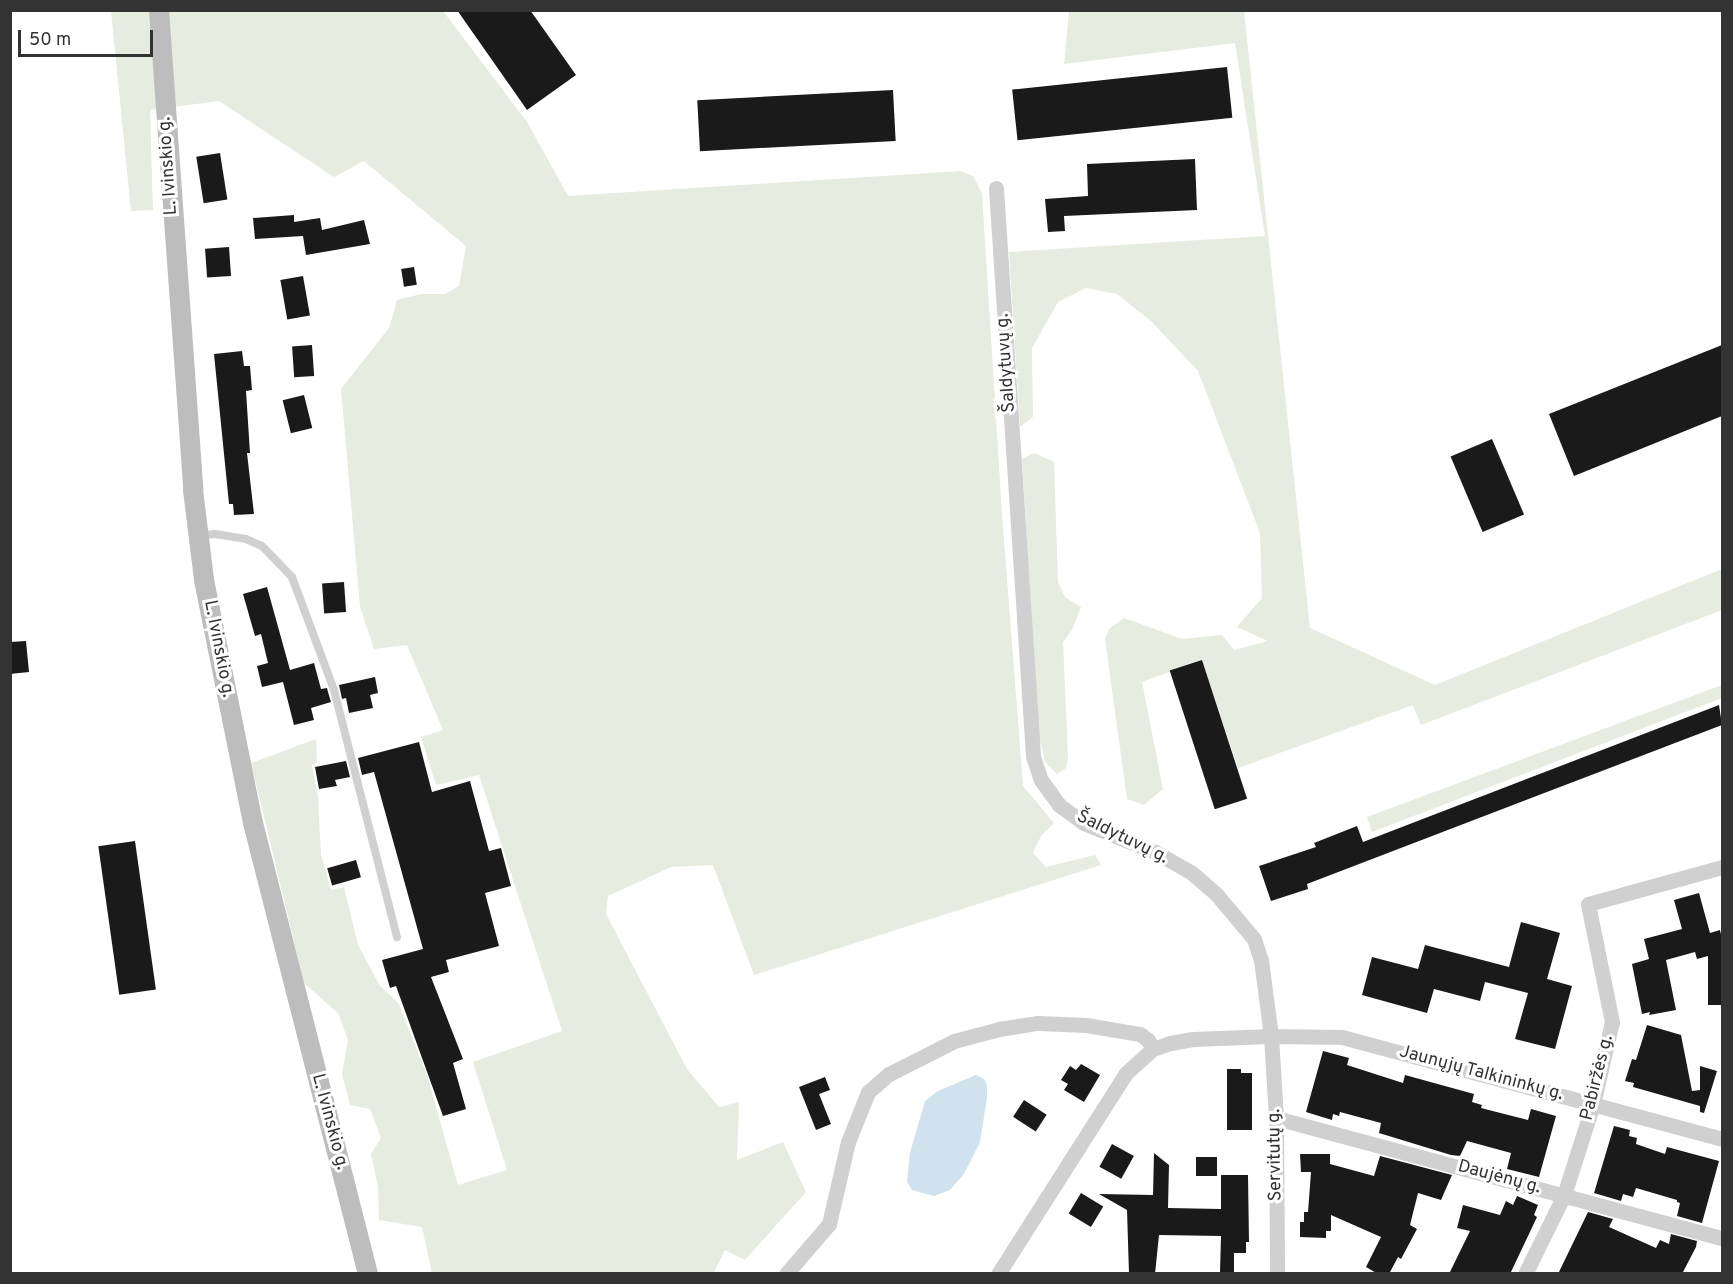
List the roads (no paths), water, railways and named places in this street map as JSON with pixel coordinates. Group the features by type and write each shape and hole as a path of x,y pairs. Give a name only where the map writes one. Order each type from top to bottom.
{"street":[{"name":"L. Ivinskio g.","path":"159,10 172,218 197,537 253,823 368,1274"},
{"name":"Šaldytuvų g.","path":"996,188 1033,756 1041,780 1059,805 1084,823 1157,853 1192,873 1217,895 1243,924 1254,939 1261,960 1271,1036"},
{"name":"Pabiržės g.","path":"1525,1274 1564,1195 1593,1104 1612,1022 1588,904 1722,867"},
{"path":"786,1274 828,1224 848,1142 868,1092 889,1074 954,1041 999,1029 1038,1023 1086,1025 1140,1034 1153,1049"},
{"path":"998,1274 1126,1073 1153,1049 1194,1039 1271,1036"},
{"name":"Jaunųjų Talkininkų g.","path":"1271,1036 1342,1037 1722,1139"},
{"name":"Servitutų g.","path":"1271,1036 1276,1118 1277,1274"},
{"name":"Daujėnų g.","path":"1276,1118 1722,1238"}],"lane":[{"path":"197,537 215,534 246,539 262,546 292,577 334,690 397,937"}],"water":[{"path":"976,1075 984,1079 987,1085 987,1098 980,1142 964,1174 950,1190 934,1196 912,1190 907,1182 910,1153 925,1101 938,1091"}]}
